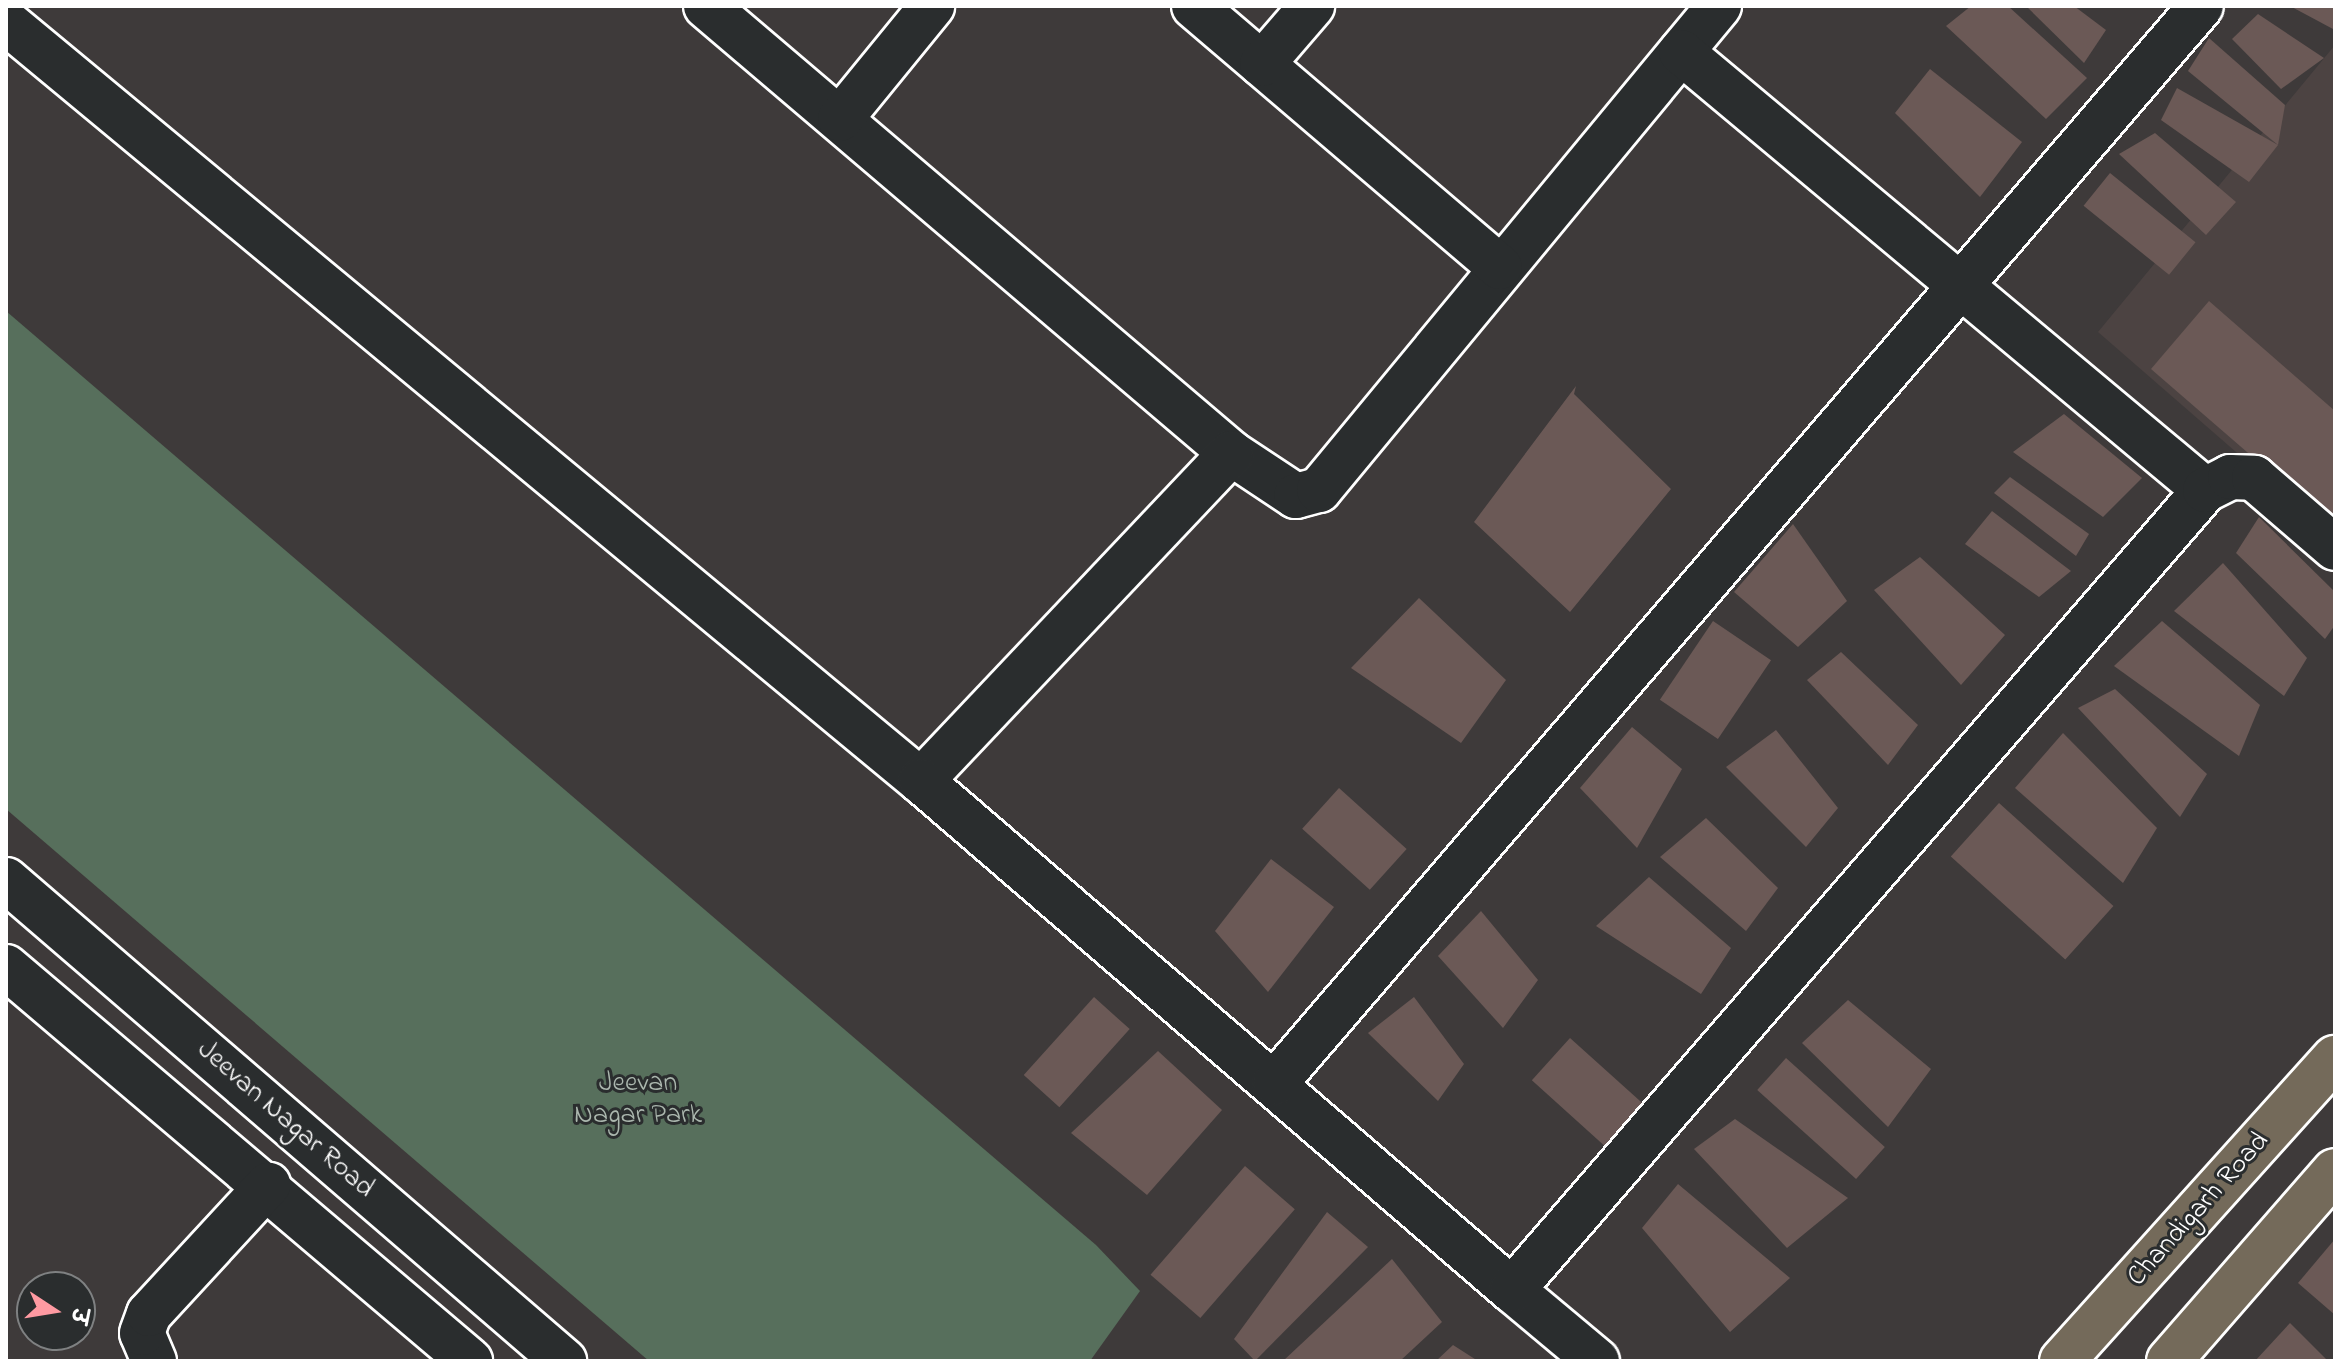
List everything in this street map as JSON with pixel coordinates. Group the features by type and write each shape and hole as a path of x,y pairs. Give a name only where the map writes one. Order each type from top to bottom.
{"main road":[{"name":"Chandigarh Road","path":"2062,1361 2335,1058"},
{"path":"2169,1361 2335,1171"}],"street":[{"path":"706,6 1231,453 1285,493 1319,490 1500,267 1719,6"},
{"path":"840,119 932,6"},
{"path":"1194,6 1500,267"},
{"path":"1262,64 1312,6"},
{"path":"1275,1083 1962,290 2201,6"},
{"path":"6,22 921,781 1597,1361"},
{"path":"1681,52 2205,490"},
{"path":"921,781 1231,453"},
{"path":"1512,1290 2205,490 2230,477 2254,478 2335,548"},
{"name":"Jeevan Nagar Road","path":"6,880 564,1361"},
{"path":"6,967 268,1185 470,1361"},
{"path":"154,1361 142,1333 149,1314 268,1185"}],"shaded area":[{"path":"2335,45 2335,538 2098,332"}],"green space":[{"name":"Jeevan Nagar Park","path":"6,311 1096,1245 1140,1291 1090,1361 649,1361 6,809"}],"building":[{"path":"1971,6 2008,6 2087,78 2046,119 1946,26"},
{"path":"2026,6 2074,6 2106,30 2084,63"},
{"path":"2290,6 2335,6 2335,28 2333,29"},
{"path":"2258,14 2324,58 2281,89 2232,39"},
{"path":"2209,38 2285,105 2278,145 2188,71"},
{"path":"1930,69 2022,142 1980,197 1895,113"},
{"path":"2177,88 2278,145 2249,182 2161,120"},
{"path":"2155,133 2236,202 2206,235 2119,154"},
{"path":"2110,173 2195,242 2169,275 2084,206"},
{"path":"2209,301 2335,411 2335,528 2151,369"},
{"path":"1576,386 1574,394 1671,489 1570,612 1474,522"},
{"path":"2064,414 2142,478 2103,517 2013,452"},
{"path":"2010,477 2089,534 2076,556 1994,493"},
{"path":"1992,511 2071,571 2039,597 1965,544"},
{"path":"2259,517 2335,592 2335,625 2325,639 2236,553"},
{"path":"1793,524 1847,601 1798,647 1734,592"},
{"path":"1920,557 2005,635 1961,685 1874,590"},
{"path":"2223,563 2307,658 2284,696 2174,611"},
{"path":"1419,598 1506,680 1461,743 1351,668"},
{"path":"1713,621 1771,660 1718,739 1660,700"},
{"path":"2162,621 2260,705 2239,756 2114,666"},
{"path":"1841,652 1918,725 1888,765 1807,680"},
{"path":"2115,689 2207,774 2180,817 2078,708"},
{"path":"1632,727 1682,769 1637,848 1580,788"},
{"path":"1776,730 1838,808 1806,847 1726,767"},
{"path":"2063,733 2157,828 2123,883 2015,788"},
{"path":"1339,788 1407,849 1370,890 1302,829"},
{"path":"1999,803 2113,906 2065,960 1951,857"},
{"path":"1706,818 1778,888 1746,931 1660,857"},
{"path":"1271,859 1334,907 1268,992 1215,931"},
{"path":"1649,877 1731,948 1701,994 1596,926"},
{"path":"1481,911 1538,980 1503,1028 1438,956"},
{"path":"1094,997 1130,1029 1059,1107 1024,1075"},
{"path":"1414,997 1464,1064 1438,1101 1368,1033"},
{"path":"1848,1000 1931,1069 1888,1127 1802,1043"},
{"path":"1570,1038 1645,1106 1607,1148 1532,1080"},
{"path":"1158,1051 1222,1110 1147,1195 1071,1133"},
{"path":"1786,1058 1885,1147 1856,1179 1757,1090"},
{"path":"1735,1119 1848,1198 1787,1248 1694,1149"},
{"path":"1245,1166 1295,1209 1200,1318 1151,1275"},
{"path":"1678,1184 1790,1278 1730,1332 1642,1228"},
{"path":"1327,1212 1368,1247 1255,1361 1234,1339"},
{"path":"2335,1239 2335,1315 2298,1283"},
{"path":"1392,1259 1442,1322 1400,1361 1283,1361"},
{"path":"2290,1323 2328,1361 2255,1361"},
{"path":"1453,1345 1478,1361 1436,1361"}]}
